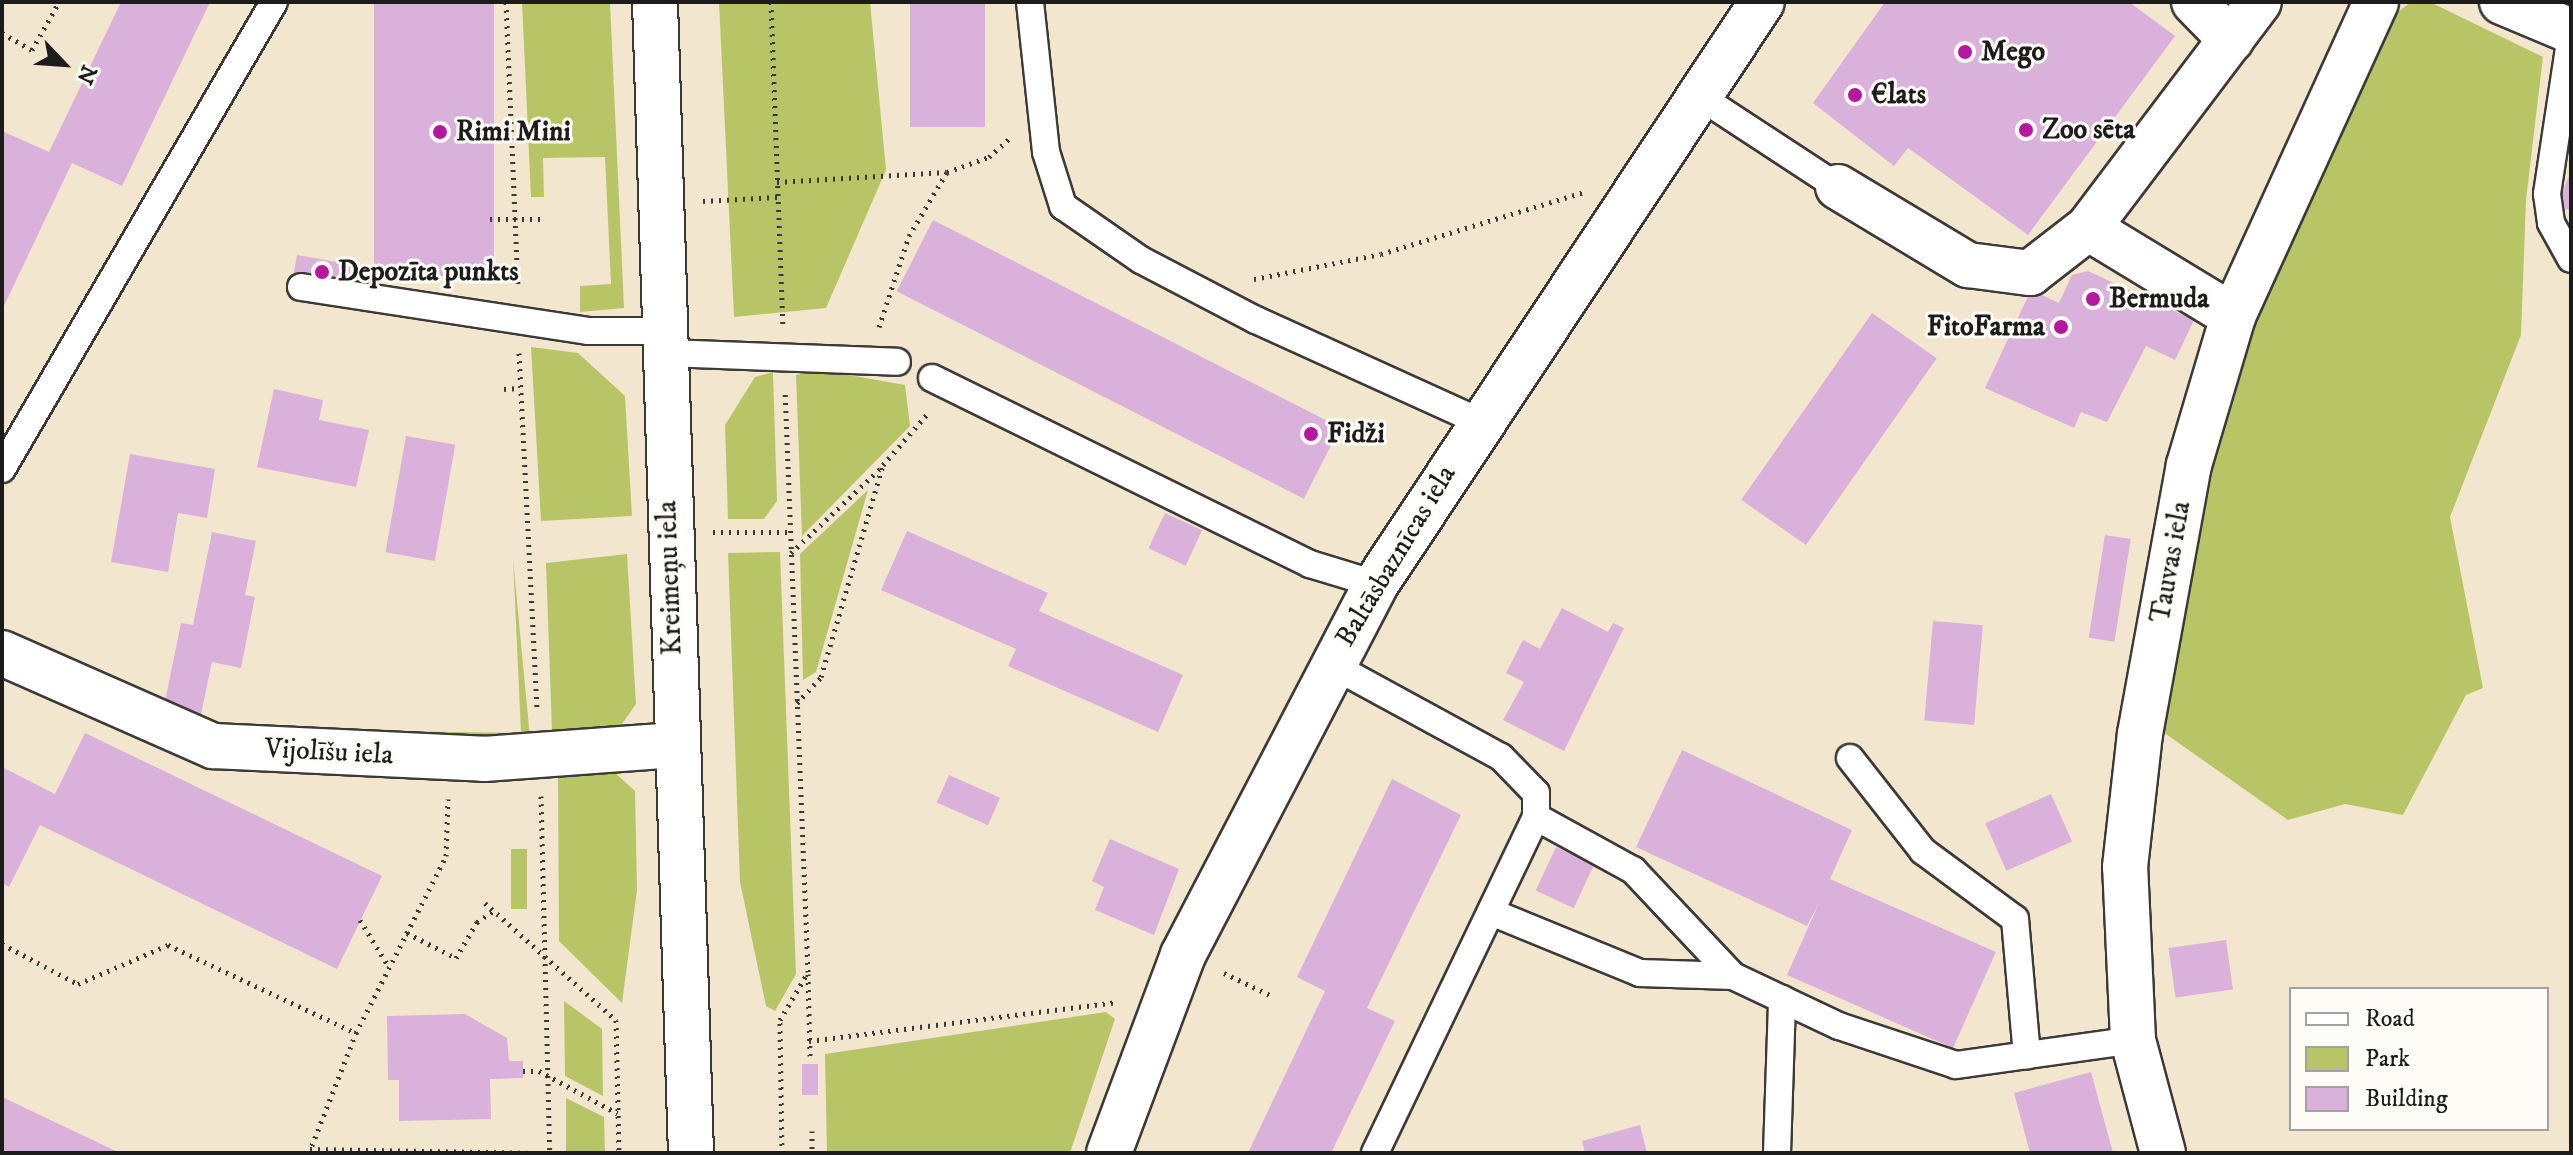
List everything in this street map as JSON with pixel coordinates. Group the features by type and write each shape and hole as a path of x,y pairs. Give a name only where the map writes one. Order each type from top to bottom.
{"street":[{"name":"Kreimeņu iela","path":"655,2 663,204 668,532 691,1153"},
{"name":"Baltāsbaznīcas iela","path":"1109,1153 1183,955 1376,584 1479,421 1762,2"},
{"path":"2194,2 2231,40"},
{"path":"1838,187 1968,265 2030,273 2088,228 2259,2"},
{"name":"Tauvas iela","path":"2163,1153 2133,1040 2125,867 2140,734 2189,465 2233,316 2376,2"},
{"path":"2502,2 2571,33"},
{"path":"2088,228 2233,316"},
{"name":"Vijolīšu iela","path":"2,653 213,746 473,763 675,745"}],"lane":[{"path":"2,469 274,2"},
{"path":"1030,2 1046,152 1063,206 1198,290 1479,421"},
{"path":"2571,33 2547,194 2551,223 2571,259"},
{"path":"1699,96 1838,187"},
{"path":"301,287 666,342 884,361"},
{"path":"937,381 1310,564 1376,584"},
{"path":"1332,665 1501,757 1536,793 1536,817 1375,1153"},
{"path":"1850,758 1923,851 2015,919 2027,1055"},
{"path":"1536,817 1633,870 1733,976 1782,999 1956,1065 2133,1040"},
{"path":"1491,912 1640,973 1733,976"},
{"path":"1777,1153 1782,999"}],"path":[{"path":"2,33 32,50 59,2"},
{"path":"506,2 518,300"},
{"path":"771,2 810,1056"},
{"path":"777,182 947,172 989,157 1043,107"},
{"path":"884,361 909,236 947,172"},
{"path":"1198,290 1381,254 1593,189"},
{"path":"663,204 778,197"},
{"path":"490,219 545,219"},
{"path":"519,345 537,716"},
{"path":"791,554 924,423 937,381"},
{"path":"504,389 519,388"},
{"path":"797,703 821,677 883,465"},
{"path":"668,532 790,532"},
{"path":"473,763 446,856 356,1033 310,1151 550,1153 540,788"},
{"path":"485,903 544,949 616,1020 619,1153"},
{"path":"407,933 456,958 477,922 495,910"},
{"path":"360,920 389,968"},
{"path":"2,944 78,984 168,945 356,1033"},
{"path":"782,1153 780,1020 808,972"},
{"path":"809,1041 1112,1002"},
{"path":"523,1071 550,1077 618,1114"},
{"path":"812,1131 812,1153"}],"green space":[{"path":"522,2 610,2 624,308 580,312 580,286 611,284 605,157 543,158 544,197 531,197"},
{"path":"719,2 870,2 886,170 826,308 734,317"},
{"path":"2411,2 2430,2 2543,57 2526,200 2521,335 2450,517 2483,688 2466,695 2403,815 2345,804 2288,820 2163,732 2231,374 2373,31"},
{"path":"531,347 578,353 625,396 632,516 541,521"},
{"path":"820,370 905,385 910,426 802,536 796,375"},
{"path":"773,372 777,501 764,519 728,519 725,425 755,377"},
{"path":"868,490 816,672 803,680 800,554"},
{"path":"780,552 796,974 775,1011 766,1006 740,882 728,553"},
{"path":"627,554 636,704 617,731 552,731 546,563"},
{"path":"513,559 530,738 310,730 521,733"},
{"path":"615,773 635,791 637,890 622,1003 559,941 558,777"},
{"path":"511,849 527,849 527,909 511,909"},
{"path":"564,1001 602,1029 603,1096 565,1076"},
{"path":"1106,1012 1115,1019 1070,1153 827,1153 825,1054"},
{"path":"566,1098 604,1117 605,1153 566,1153"}],"building":[{"path":"121,2 210,2 122,186 72,163 2,310 2,131 49,152"},
{"path":"374,2 494,2 494,276 374,276"},
{"path":"910,2 985,2 985,127 910,127"},
{"path":"1885,2 2129,2 2175,36 2028,235 1908,148 1894,166 1813,103"},
{"path":"2571,171 2571,211 2557,205"},
{"path":"933,220 1340,427 1304,499 897,291"},
{"name":"Depozīta punkts","path":"297,255 351,265 347,287 293,278"},
{"path":"2088,271 2194,320 2175,360 2146,346 2107,422 2081,412 2074,428 1985,388 2031,290 2059,303 2072,275"},
{"path":"1872,313 1937,358 1806,545 1741,500"},
{"path":"274,389 323,400 319,420 369,430 356,487 257,467"},
{"path":"406,436 455,445 435,561 386,552"},
{"path":"130,454 215,469 207,518 178,513 168,572 111,562"},
{"path":"1165,513 1202,530 1186,566 1149,548"},
{"path":"907,531 1048,593 1039,611 1183,675 1158,732 1008,666 1016,649 881,590"},
{"path":"212,532 256,541 245,595 255,597 241,668 212,662 201,714 164,706 181,623 193,625"},
{"path":"2105,535 2131,539 2114,642 2089,638"},
{"path":"1562,608 1608,632 1613,623 1624,628 1564,751 1503,720 1524,682 1506,673 1523,640 1540,649"},
{"path":"1933,621 1983,625 1974,725 1924,721"},
{"path":"85,733 382,876 337,969 40,825 9,887 2,883 2,767 55,794"},
{"path":"1682,750 1852,830 1830,879 1996,952 1953,1048 1787,975 1819,903 1807,926 1636,847"},
{"path":"949,775 1000,798 988,825 937,802"},
{"path":"1392,779 1461,815 1367,1008 1395,1021 1331,1153 1248,1153 1325,991 1297,977"},
{"path":"2051,794 2072,842 2006,871 1985,823"},
{"path":"1110,839 1179,869 1154,935 1095,910 1104,887 1092,881"},
{"path":"1556,847 1594,865 1574,908 1536,891"},
{"path":"2226,940 2233,990 2176,998 2169,948"},
{"path":"465,1014 507,1038 509,1061 523,1061 523,1078 490,1079 491,1119 399,1121 399,1080 388,1080 387,1016"},
{"path":"802,1064 818,1064 818,1095 802,1095"},
{"path":"2091,1072 2113,1153 2030,1153 2014,1093"},
{"path":"2,1097 120,1153 2,1153"},
{"path":"1640,1125 1647,1153 1585,1153 1582,1141"}],"place":[{"name":"Mego","path":"1965,52"},
{"name":"€lats","path":"1855,95"},
{"name":"Zoo sēta","path":"2026,130"},
{"name":"Rimi Mini","path":"440,132"},
{"name":"Depozīta punkts","path":"322,272"},
{"name":"Bermuda","path":"2093,299"},
{"name":"FitoFarma","path":"2061,327"},
{"name":"Fidži","path":"1311,434"}]}
